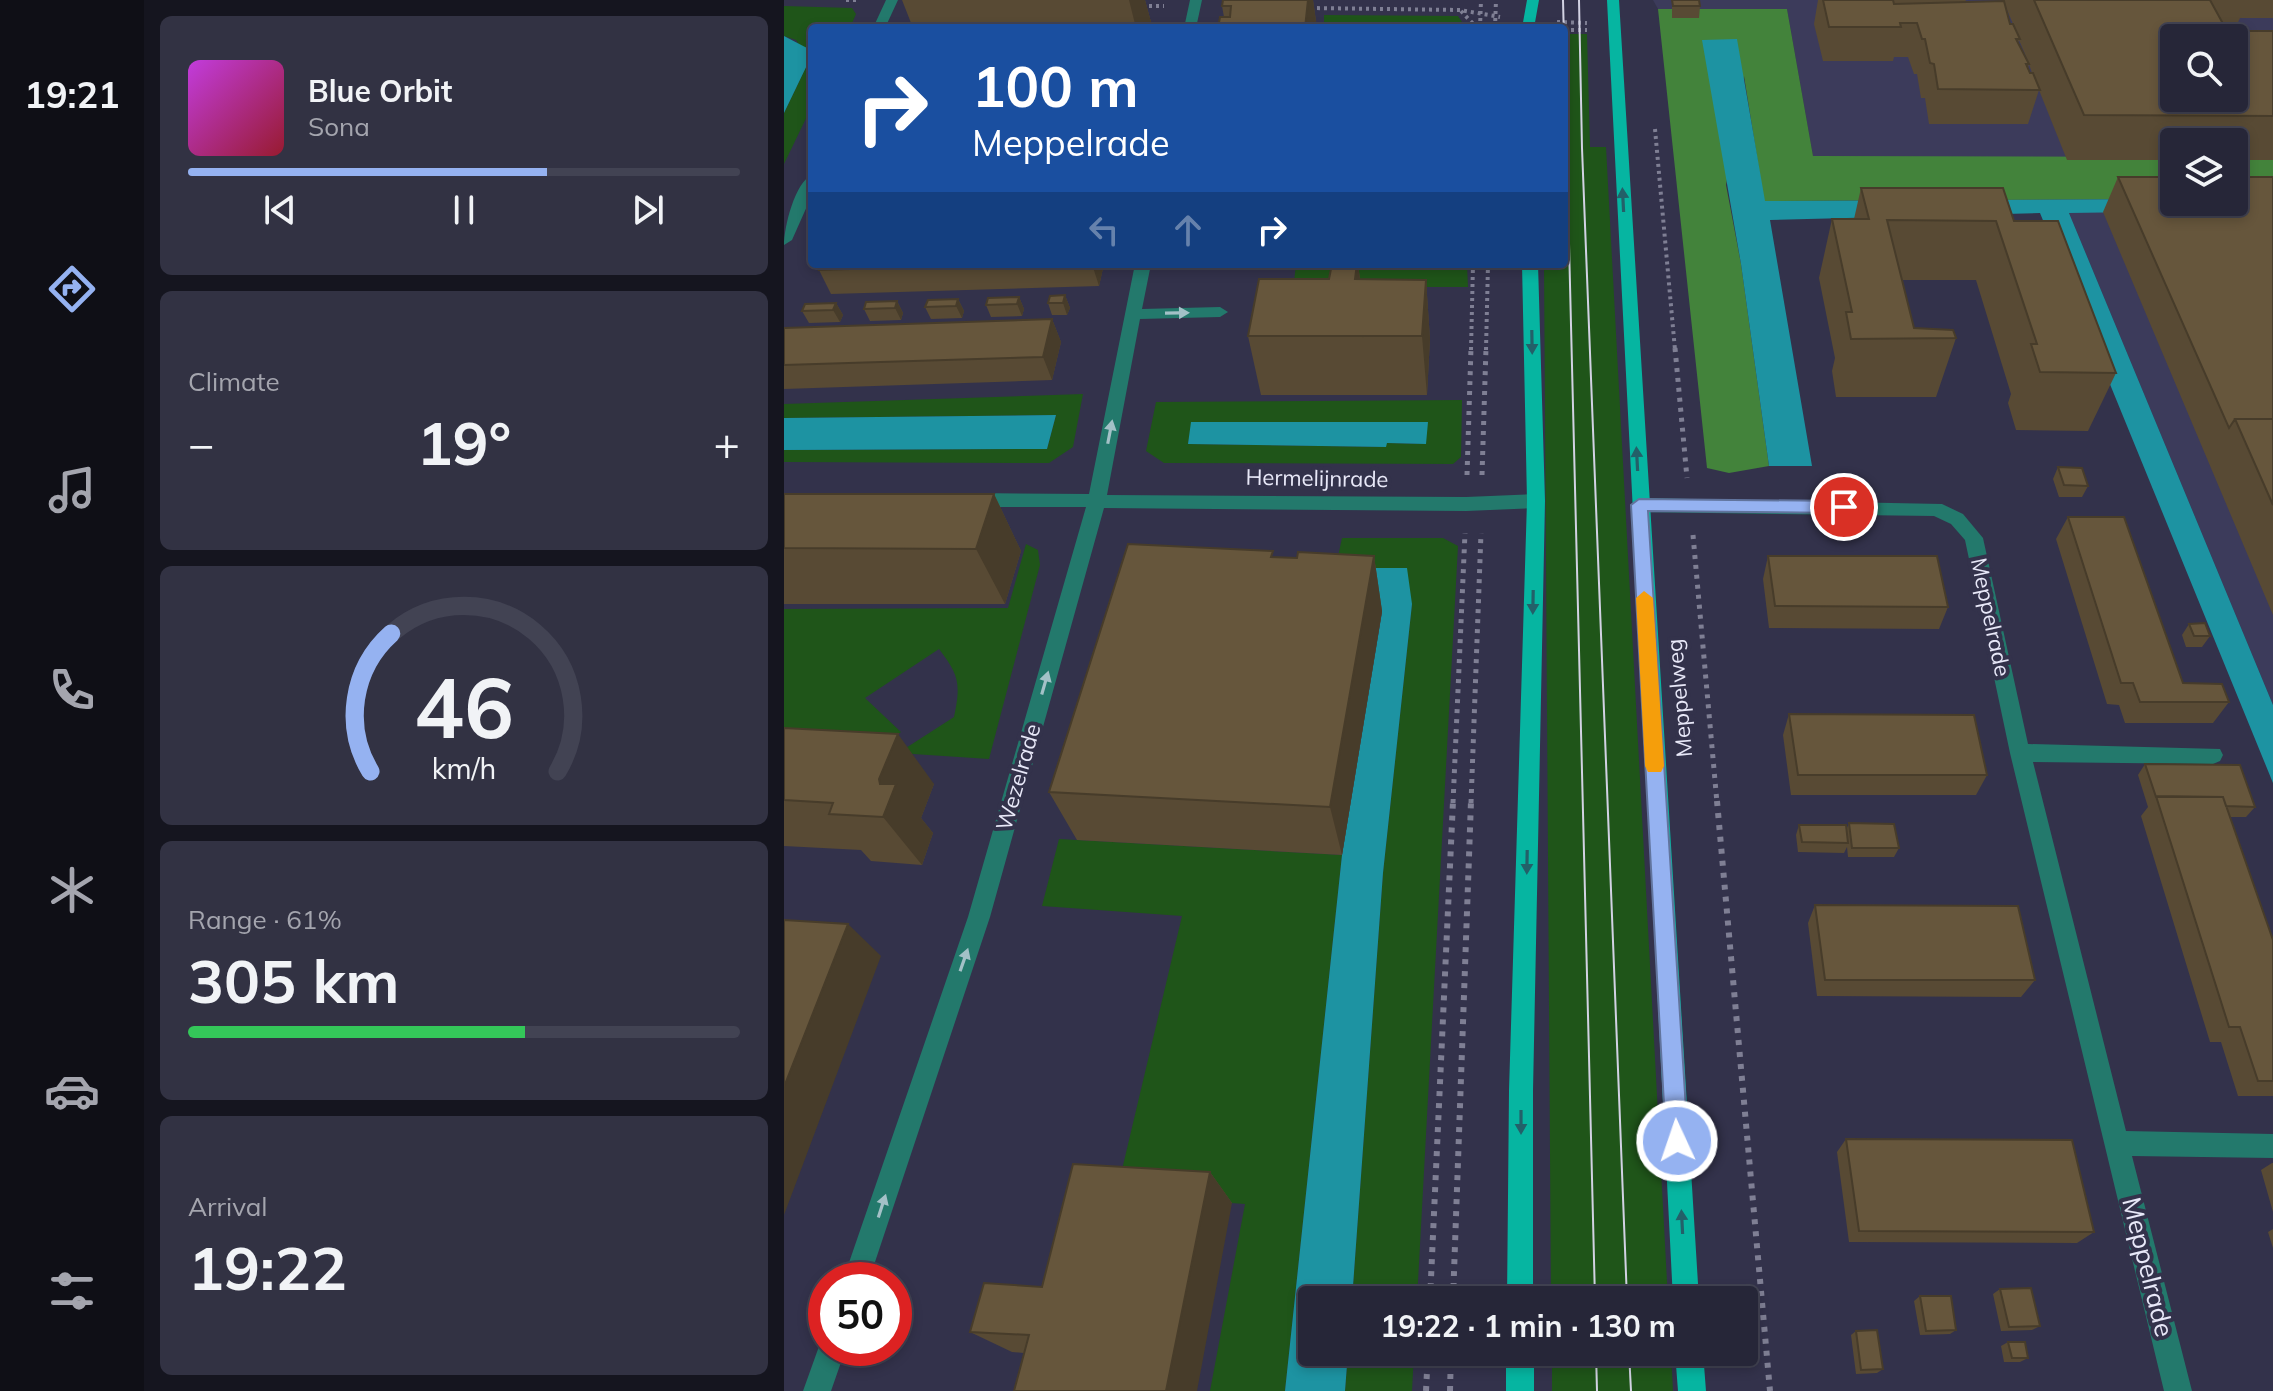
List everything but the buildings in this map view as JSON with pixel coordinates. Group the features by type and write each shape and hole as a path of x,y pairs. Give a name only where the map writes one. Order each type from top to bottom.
{"main road":[{"path":"1529,24 1533,0"},
{"name":"Meppelweg","path":"1613,0 1685,1286"},
{"path":"1520,1286 1521,1091 1536,501 1530,268"},
{"path":"1520,1366 1520,1391"},
{"path":"1690,1366 1692,1391"}],"street":[{"path":"881,24 892,0"},
{"path":"1191,24 1196,3"},
{"path":"784,240 808,188"},
{"name":"Wezelrade","path":"862,1262 979,917 1097,499 1142,268"},
{"path":"1133,314 1220,312"},
{"name":"Hermelijnrade","path":"956,500 1474,504 1536,501"},
{"name":"Meppelrade","path":"1639,505 1936,509 1957,519 1974,538 2020,753 2178,1391"},
{"path":"2020,753 2213,755"},
{"path":"2117,1143 2273,1146"},
{"path":"817,1391 826,1366"}],"path":[{"path":"846,0 892,0"},
{"path":"1478,24 1481,0"},
{"path":"1495,24 1496,0"},
{"path":"1131,5 1196,3"},
{"path":"1304,8 1460,10 1474,24"},
{"name":"Meppelweg","path":"1654,126 1770,1391"},
{"path":"1453,1286 1474,504 1473,268"},
{"path":"1431,1286 1488,268"},
{"path":"1426,1391 1427,1366"},
{"path":"1450,1391 1451,1366"}],"shaded area":[{"path":"1653,0 2273,0 2273,705 2069,213 1813,156 1787,9 1658,9"},
{"path":"784,6 852,8 856,14 852,24 808,24 808,59 796,40 784,36"},
{"path":"1658,9 1787,9 1813,156 2160,157 2160,199 1764,201 1744,76 1726,185 1741,264 1769,466 1729,473 1707,468"},
{"path":"1324,15 1458,16 1463,24 1324,24"},
{"path":"1568,34 1587,34 1590,147 1606,147 1667,1286 1551,1286 1544,268 1568,268"},
{"path":"784,36 807,48 808,63 784,113"},
{"path":"1737,39 1765,201 2160,199 2160,212 2069,213 2273,705 2273,783 2040,213 1770,220 1812,466 1769,466 1741,264 1702,40"},
{"path":"808,63 808,114 784,164 784,113"},
{"path":"2248,157 2273,158 2273,198 2248,199"},
{"path":"2248,205 2273,210 2248,210"},
{"path":"1296,268 1467,268 1468,287 1303,287 1294,282"},
{"path":"1083,394 1073,447 1049,463 784,462 784,450 1047,449 1056,415 784,418 784,404"},
{"path":"1462,400 1461,457 1453,464 1164,463 1146,451 1156,402","holes":["1192,422 1426,444 1386,443 1385,447 1188,444"]},
{"path":"1056,415 1047,449 784,450 784,418"},
{"path":"1191,422 1428,422 1426,444 1387,443 1386,447 1188,444"},
{"path":"1342,538 1443,538 1458,546 1418,1286 1353,1286 1383,873 1412,604 1334,575"},
{"path":"1026,544 1038,550 1040,565 989,759 898,753 954,717 957,680 939,649 865,698 901,732 874,753 784,748 784,609 1008,608"},
{"path":"1364,568 1407,568 1412,604 1383,873 1353,1286 1298,1286 1298,1366 1347,1366 1345,1391 1285,1391 1342,855 1382,612"},
{"path":"1059,839 1342,855 1285,1391 1210,1391 1245,1204 1116,1195 1182,916 1042,906"},
{"path":"1347,1366 1413,1366 1412,1391 1345,1391"},
{"path":"1552,1366 1672,1366 1673,1391 1552,1391"}],"tram line":[{"path":"1563,0 1564,24"},
{"path":"1579,0 1582,148 1626,1286"},
{"path":"1568,203 1595,1286"},
{"path":"1596,1366 1597,1391"},
{"path":"1630,1366 1631,1391"}],"slow traffic":[{"path":"1644,598 1655,766"}],"route":[{"path":"1677,1141 1639,505 1844,507"}]}
